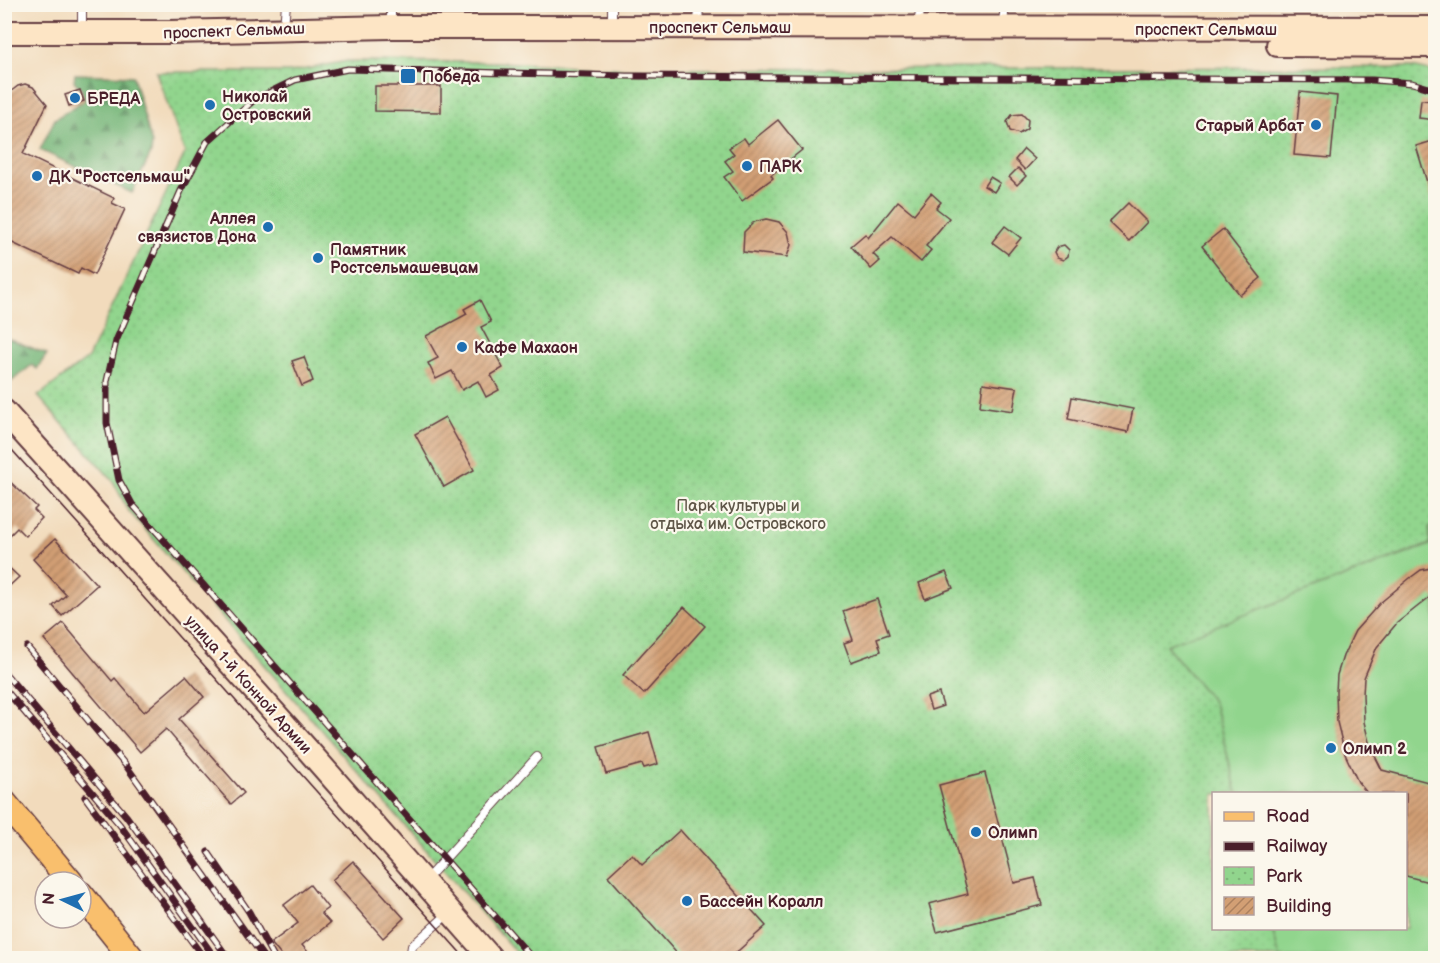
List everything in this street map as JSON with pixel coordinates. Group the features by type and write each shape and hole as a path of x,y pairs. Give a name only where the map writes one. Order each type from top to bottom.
{"main road":[{"name":"проспект Сельмаш","path":"4,32 391,27 612,16 698,27 1436,28"},
{"name":"проспект Сельмаш","path":"4,45 169,45 389,39 1436,46"},
{"name":"улица 1-й Конной Армии","path":"4,411 490,958"},
{"path":"4,802 61,870"},
{"path":"4,826 41,870"},
{"path":"93,909 132,958"},
{"path":"91,930 113,958"}],"lane":[{"path":"82,4 82,32"},
{"path":"284,28 286,4"},
{"path":"391,4 391,27"},
{"path":"698,27 699,4"},
{"path":"919,29 920,4"},
{"path":"1003,28 1005,4"},
{"path":"424,882 537,757"},
{"path":"410,958 412,946 450,912"}],"green space":[{"name":"Парк культуры и отдыха им. Островского","path":"347,61 498,62 633,69 1412,67 1435,72 1436,524 1429,527 1430,544 1166,645 1214,703 1237,792 1212,792 1212,930 1272,930 1280,958 521,958 128,510 113,481 38,396 88,358 185,153 156,72 291,72"},
{"path":"75,74 133,76 152,144 151,153 132,193 40,150 55,119 85,100 81,88 74,81"},
{"path":"5,337 47,354 37,369 32,365 7,385 5,382"},
{"name":"Олимп 2","path":"1435,524 1435,958 1280,958 1272,930 1407,930 1407,792 1237,792 1214,703 1165,644 1430,545 1429,527"}],"building":[{"name":"ДК \"Ростсельмаш\"","path":"25,84 33,87 47,104 23,154 114,198 112,203 125,209 94,275 81,268 78,274 4,239 4,90 10,92"},
{"path":"375,86 441,86 441,112 375,111"},
{"name":"БРЕДА","path":"80,90 84,101 69,106 65,95"},
{"name":"Старый Арбат","path":"1300,92 1337,96 1331,158 1294,155"},
{"path":"1421,100 1436,101 1436,120 1419,118"},
{"path":"1022,114 1028,120 1027,129 1019,134 1010,131 1007,122 1012,115"},
{"path":"778,120 802,150 771,175 773,178 742,201 724,177 733,171 725,161 734,154 729,148 744,138 748,144"},
{"path":"1436,140 1436,202 1433,202 1416,146"},
{"path":"1024,149 1035,159 1025,170 1015,160"},
{"path":"1018,168 1026,176 1017,185 1009,177"},
{"path":"990,177 1000,183 994,192 984,186"},
{"path":"931,193 941,202 936,208 949,218 926,246 931,250 921,262 892,237 873,254 880,261 871,269 851,246 865,234 868,238 898,201 914,214"},
{"path":"1128,203 1147,222 1129,241 1109,222"},
{"path":"766,219 779,222 788,232 791,245 787,257 743,252 744,232 754,222"},
{"path":"1005,226 1021,238 1008,254 992,242"},
{"path":"1223,229 1261,278 1240,295 1202,246"},
{"path":"1064,245 1069,250 1068,256 1063,260 1057,258 1054,252 1057,247"},
{"name":"Кафе Махаон","path":"480,300 491,322 481,327 503,368 491,375 499,390 486,397 478,381 462,390 452,371 436,379 428,363 438,358 426,336 467,314 464,309"},
{"path":"304,357 313,381 302,386 292,361"},
{"path":"983,383 1017,388 1013,411 980,406"},
{"path":"1072,397 1133,409 1128,432 1068,419"},
{"path":"445,417 474,470 444,487 415,434"},
{"path":"4,476 37,507 34,510 42,518 25,536 17,528 4,541"},
{"path":"55,539 97,585 62,616 53,606 66,595 33,559"},
{"path":"4,563 19,577 4,591"},
{"path":"1436,567 1436,598 1431,596 1397,623 1377,647 1364,678 1364,722 1370,746 1382,770 1436,784 1436,884 1407,876 1407,792 1366,792 1358,782 1345,754 1337,722 1337,675 1355,631 1380,603 1421,570"},
{"path":"946,572 953,588 925,599 919,583"},
{"path":"877,599 889,634 877,638 881,651 851,662 844,643 853,640 843,611"},
{"path":"684,607 705,626 644,694 623,675"},
{"path":"63,623 112,681 115,678 144,712 186,676 204,697 179,719 244,793 231,804 166,729 140,752 44,639"},
{"path":"939,693 943,706 931,710 927,697"},
{"path":"649,732 658,764 644,768 642,764 606,774 598,747"},
{"name":"Олимп","path":"985,773 1014,883 1035,878 1042,905 937,932 929,904 968,894 939,785"},
{"name":"Бассейн Коралл","path":"680,830 766,926 730,958 681,958 608,876 632,854 642,865"},
{"path":"353,861 404,918 383,938 332,880"},
{"path":"310,885 328,908 321,913 330,923 302,945 313,958 283,958 271,943 298,923 284,905"}],"tram line":[{"path":"4,441 465,958"}],"railway":[{"path":"532,958 132,504 119,480 107,423 107,381 116,341 181,191 207,142 254,100 295,80 348,69 626,76 1372,80 1412,83 1436,90"},
{"path":"27,647 127,767 264,958"},
{"path":"4,672 127,817 228,958"},
{"path":"4,688 120,825 215,958"},
{"path":"85,797 204,958"},
{"path":"208,852 249,912 274,958"}],"place":[{"name":"Победа","path":"408,76"},
{"name":"БРЕДА","path":"75,98"},
{"name":"Николай Островский","path":"210,105"},
{"name":"Старый Арбат","path":"1316,125"},
{"name":"ПАРК","path":"747,166"},
{"name":"ДК \"Ростсельмаш\"","path":"37,176"},
{"name":"Аллея связистов Дона","path":"268,227"},
{"name":"Памятник Ростсельмашевцам","path":"318,258"},
{"name":"Кафе Махаон","path":"462,347"},
{"name":"Олимп 2","path":"1331,748"},
{"name":"Олимп","path":"976,832"},
{"name":"Бассейн Коралл","path":"687,901"}]}
